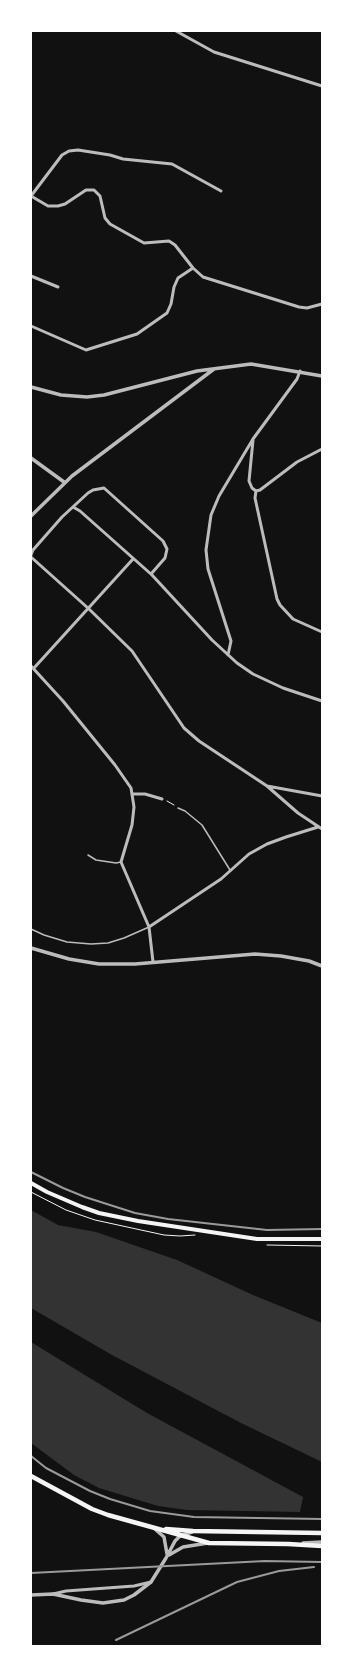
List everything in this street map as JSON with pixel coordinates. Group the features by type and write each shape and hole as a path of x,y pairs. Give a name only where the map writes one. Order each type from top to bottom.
{"main road":[{"path":"31,1183 47,1192 82,1207 138,1220 257,1239 322,1239"},
{"path":"31,1476 92,1509 129,1522 209,1543 322,1546"},
{"path":"154,1528 193,1531 322,1534"}],"street":[{"path":"176,31 214,52 322,86"},
{"path":"221,191 172,164 123,159 110,155 78,150 69,151 62,155 31,196 48,206 58,206 65,204 86,190 94,190 100,196 105,218 110,224 144,243 151,244 161,241 169,241 175,245 193,268 203,277 299,307 307,308 322,304"},
{"path":"31,326 86,350 123,338 142,330 167,313 178,278 193,268"},
{"path":"31,276 58,287"},
{"path":"31,387 61,395 87,397 104,396 197,371 251,364 300,371 322,376"},
{"path":"31,516 64,482 215,369"},
{"path":"228,654 231,641 208,569 206,550 208,527 219,496 253,439 297,379 300,371"},
{"path":"253,439 249,481 252,488 256,491"},
{"path":"256,491 260,490 297,462 322,449"},
{"path":"31,458 64,482"},
{"path":"151,574 165,558 167,549 163,541 104,488 93,490 73,507 32,550 31,556 132,651 184,728 199,740 267,786 298,813 322,829"},
{"path":"256,491 255,498 277,598 280,605 293,619 322,632"},
{"path":"73,507 80,511 151,574 212,640 253,674 283,688 322,701"},
{"path":"133,559 89,609 33,667 115,765 131,788 134,807 132,825 121,862 149,927 153,962"},
{"path":"267,786 322,796"},
{"path":"133,794 145,794 162,799"},
{"path":"149,927 221,879 249,854 267,844 318,827"},
{"path":"31,948 82,962 119,964 255,954 288,957 309,961 322,966"},
{"path":"154,1528 164,1537 168,1556"},
{"path":"53,1594 94,1603 112,1602 134,1595 151,1582 168,1556 175,1541 180,1536 193,1531"},
{"path":"288,1544 322,1542"},
{"path":"168,1556 183,1546 209,1543"},
{"path":"31,1595 134,1586 151,1582"}],"lane":[{"path":"31,671 33,667"},
{"path":"178,808 185,811 202,825 231,871"},
{"path":"88,855 96,860 116,863 121,862"},
{"path":"31,929 44,935 67,942 91,944 108,943 149,927"}],"path":[{"path":"162,799 178,808"},
{"path":"266,1245 322,1246"}],"shaded area":[{"path":"31,1210 58,1225 96,1232 177,1260 253,1295 322,1323 322,1462 241,1423 112,1355 31,1308"},
{"path":"31,1342 147,1413 303,1497 300,1512 187,1510 158,1506 99,1488 74,1475 31,1443"}],"railway":[{"path":"31,1172 85,1197 135,1213 168,1219 267,1230 322,1229"},
{"path":"31,1456 46,1468 90,1491 110,1499 150,1511 194,1517 322,1519"},
{"path":"31,1573 265,1561 322,1562"},
{"path":"116,1640 237,1582 279,1571 314,1567"}]}
